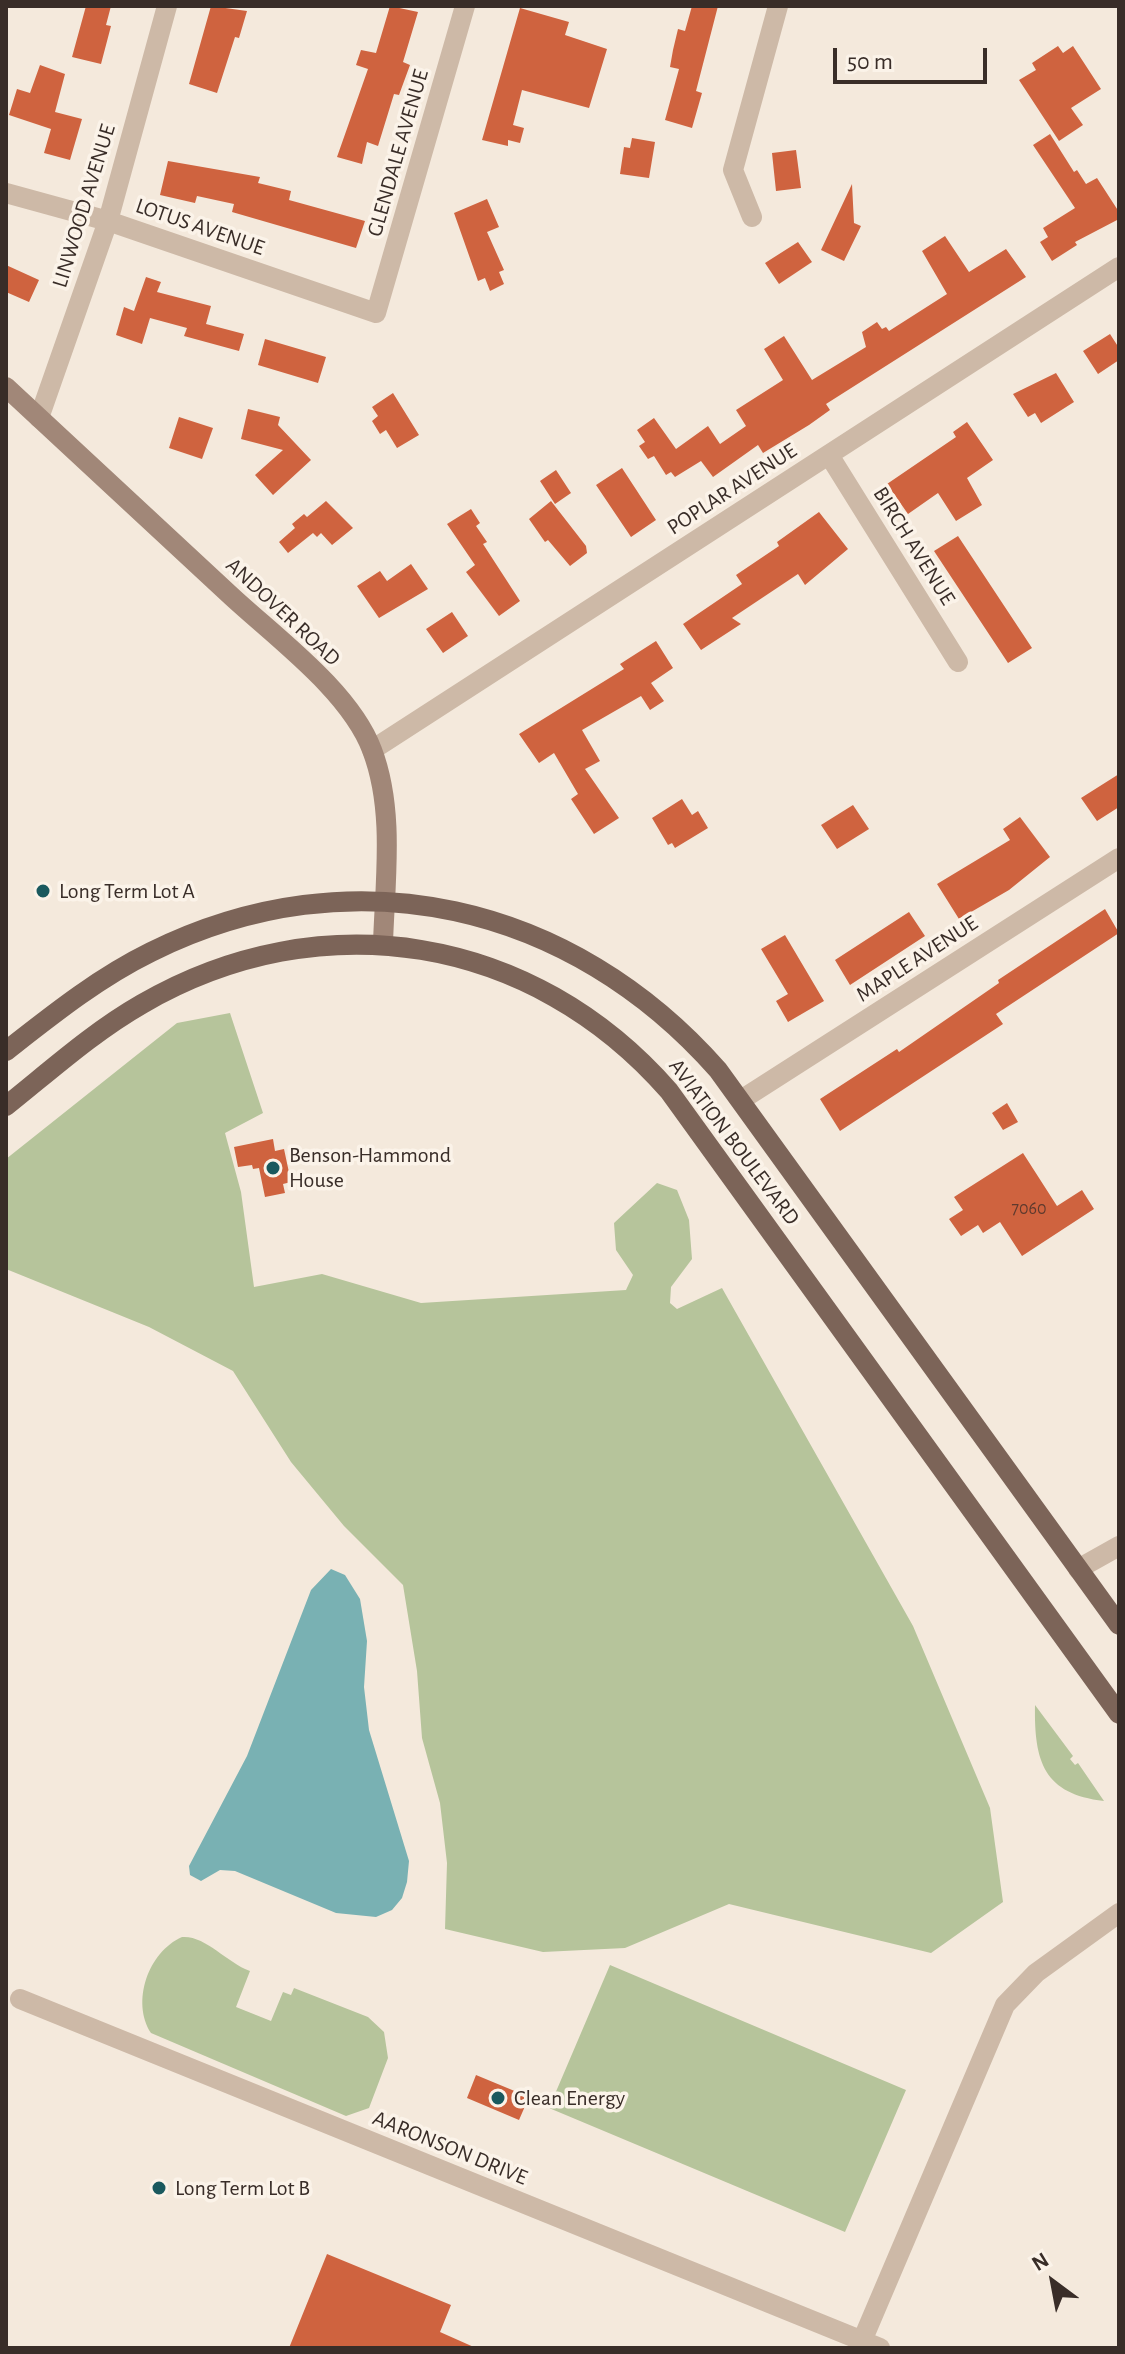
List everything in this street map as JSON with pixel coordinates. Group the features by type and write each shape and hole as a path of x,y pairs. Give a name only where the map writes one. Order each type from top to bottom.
{"main road":[{"name":"ANDOVER ROAD","path":"6,387 330,689 354,718 372,750 384,811 383,943"},
{"name":"AVIATION BOULEVARD","path":"6,1051 98,983 177,940 271,911 327,903 384,900 452,910 508,923 591,962 629,986 677,1026 741,1100 1119,1625"},
{"name":"AVIATION BOULEVARD","path":"6,1106 120,1017 186,982 234,964 294,950 344,943 383,943 445,954 532,984 592,1019 646,1065 697,1128 1119,1714"}],"street":[{"name":"LINWOOD AVENUE","path":"39,418 108,221 167,6"},
{"name":"GLENDALE AVENUE","path":"376,313 465,6"},
{"path":"752,217 733,170 778,6"},
{"name":"LOTUS AVENUE","path":"6,193 108,221 376,313"},
{"name":"POPLAR AVENUE","path":"372,750 1119,267"},
{"name":"BIRCH AVENUE","path":"829,455 958,662"},
{"name":"MAPLE AVENUE","path":"741,1100 1119,858"},
{"path":"1078,1569 1119,1546"},
{"name":"AARONSON DRIVE","path":"20,1999 871,2344 1005,2005 1036,1973 1119,1913"}],"green space":[{"path":"230,1013 263,1113 225,1133 241,1192 254,1287 322,1274 421,1303 626,1290 633,1275 616,1250 614,1223 657,1183 677,1190 689,1220 692,1259 671,1287 670,1303 677,1309 722,1288 913,1626 990,1808 1003,1902 931,1953 729,1904 625,1948 543,1952 445,1929 447,1863 440,1803 422,1738 417,1671 403,1585 344,1526 291,1462 233,1371 149,1327 6,1269 6,1159 177,1023"},
{"path":"1035,1705 1073,1756 1070,1759 1075,1765 1078,1763 1104,1801 1068,1791 1047,1772 1037,1743"},
{"path":"182,1937 199,1940 250,1971 236,2007 271,2021 283,1992 291,1995 294,1988 368,2017 384,2032 388,2058 369,2108 346,2116 151,2033 143,2007 146,1979 160,1954"},
{"path":"610,1965 906,2090 845,2232 549,2108"}],"water":[{"path":"331,1569 345,1575 360,1599 367,1641 364,1687 369,1730 409,1861 402,1898 392,1910 376,1917 336,1913 235,1871 220,1870 201,1881 190,1875 189,1866 247,1756 311,1590"}],"building":[{"path":"86,6 111,6 106,25 111,26 101,64 72,57"},
{"path":"211,6 247,11 217,93 189,84"},
{"path":"390,6 418,12 403,62 410,65 399,95 394,94 378,146 367,142 362,164 337,157 368,69 356,65 361,50 376,53"},
{"path":"692,6 718,6 696,91 702,93 692,128 665,120 679,69 670,67 673,50 678,29 685,31"},
{"path":"520,8 569,22 565,35 607,49 589,108 522,90 513,125 524,128 520,143 508,140 508,146 482,140"},
{"path":"1058,46 1063,53 1073,46 1101,89 1071,108 1083,125 1059,141 1019,80 1036,70 1032,63"},
{"path":"40,65 65,74 55,112 82,119 70,160 44,153 51,129 9,115 17,89 30,93"},
{"path":"1050,134 1074,172 1077,170 1086,184 1097,178 1119,212 1119,219 1075,242 1077,245 1052,261 1040,242 1048,237 1043,228 1075,208 1033,145"},
{"path":"632,138 655,142 649,178 620,174 624,147 630,148"},
{"path":"796,150 801,188 776,191 772,153"},
{"path":"168,161 260,177 258,183 291,191 289,200 365,221 356,248 232,212 234,204 197,196 195,203 160,195"},
{"path":"852,184 854,223 861,226 844,261 821,250"},
{"path":"487,199 499,227 487,232 504,270 499,272 504,284 490,291 485,278 478,281 454,213"},
{"path":"945,236 969,272 1006,249 1026,277 826,404 830,410 763,453 758,445 713,477 701,461 675,477 671,472 666,475 654,456 648,459 639,446 645,442 637,430 654,418 676,449 708,426 720,444 746,426 736,410 783,380 764,349 784,336 812,380 866,347 862,332 877,322 882,329 886,327 889,331 947,294 922,251"},
{"path":"798,242 812,262 779,284 765,263"},
{"path":"6,265 39,280 29,302 6,292"},
{"path":"146,277 161,282 157,292 211,306 206,324 244,334 239,351 184,336 187,328 150,318 142,344 116,335 124,307 134,311"},
{"path":"1110,334 1119,348 1119,360 1098,374 1083,351"},
{"path":"265,339 326,357 318,383 258,365"},
{"path":"1056,373 1074,402 1041,423 1035,413 1028,417 1013,394"},
{"path":"393,393 419,435 397,448 386,430 380,434 372,421 378,416 372,407"},
{"path":"248,409 280,417 278,425 311,460 273,495 255,475 283,450 241,439"},
{"path":"179,417 213,428 202,459 169,448"},
{"path":"967,422 993,460 967,478 982,505 956,521 938,493 908,514 887,484 956,437 953,432"},
{"path":"622,468 656,520 631,537 596,485"},
{"path":"556,470 571,493 555,504 540,481"},
{"path":"326,501 353,528 332,545 321,533 317,537 313,533 288,553 279,542 295,528 292,524 304,514 307,517"},
{"path":"551,501 586,546 587,553 570,566 548,540 545,542 529,519"},
{"path":"471,509 480,523 476,526 487,542 483,544 520,601 499,616 466,572 475,565 447,524"},
{"path":"819,512 848,549 805,585 798,574 732,618 741,624 701,650 683,624 742,584 736,575 779,546 777,542"},
{"path":"958,536 1032,648 1008,663 934,551"},
{"path":"411,564 428,589 379,618 357,586 380,571 387,581"},
{"path":"452,612 468,636 443,653 426,629"},
{"path":"656,641 673,668 651,683 664,701 650,710 641,696 582,730 600,761 585,769 619,818 594,834 571,799 578,794 554,753 539,763 519,734 624,669 620,664"},
{"path":"1119,774 1119,807 1097,821 1081,798"},
{"path":"682,799 692,815 698,811 708,828 675,848 672,843 668,845 652,818"},
{"path":"853,805 869,829 837,849 821,825"},
{"path":"1020,817 1050,857 1009,890 959,919 937,884 1010,840 1003,829"},
{"path":"1105,909 1119,933 996,1014 1003,1024 840,1131 820,1099 897,1049 899,1052 999,983 998,980"},
{"path":"909,912 925,936 850,985 835,960"},
{"path":"785,935 824,1001 788,1022 776,1001 788,994 761,949"},
{"path":"1007,1103 1018,1122 1003,1130 992,1113"},
{"name":"Benson-Hammond House","path":"273,1139 275,1151 284,1149 291,1182 283,1184 285,1193 265,1197 259,1168 253,1169 252,1165 238,1167 234,1147"},
{"path":"1023,1153 1057,1206 1082,1190 1094,1209 1022,1256 1000,1222 983,1233 978,1225 961,1236 949,1219 963,1210 954,1197"},
{"name":"Clean Energy","path":"476,2075 529,2097 519,2120 467,2098"},
{"path":"327,2254 451,2305 440,2332 476,2348 289,2348"}],"place":[{"name":"Long Term Lot A","path":"43,891"},
{"name":"Benson-Hammond House","path":"273,1168"},
{"name":"Clean Energy","path":"498,2098"},
{"name":"Long Term Lot B","path":"159,2188"}]}
